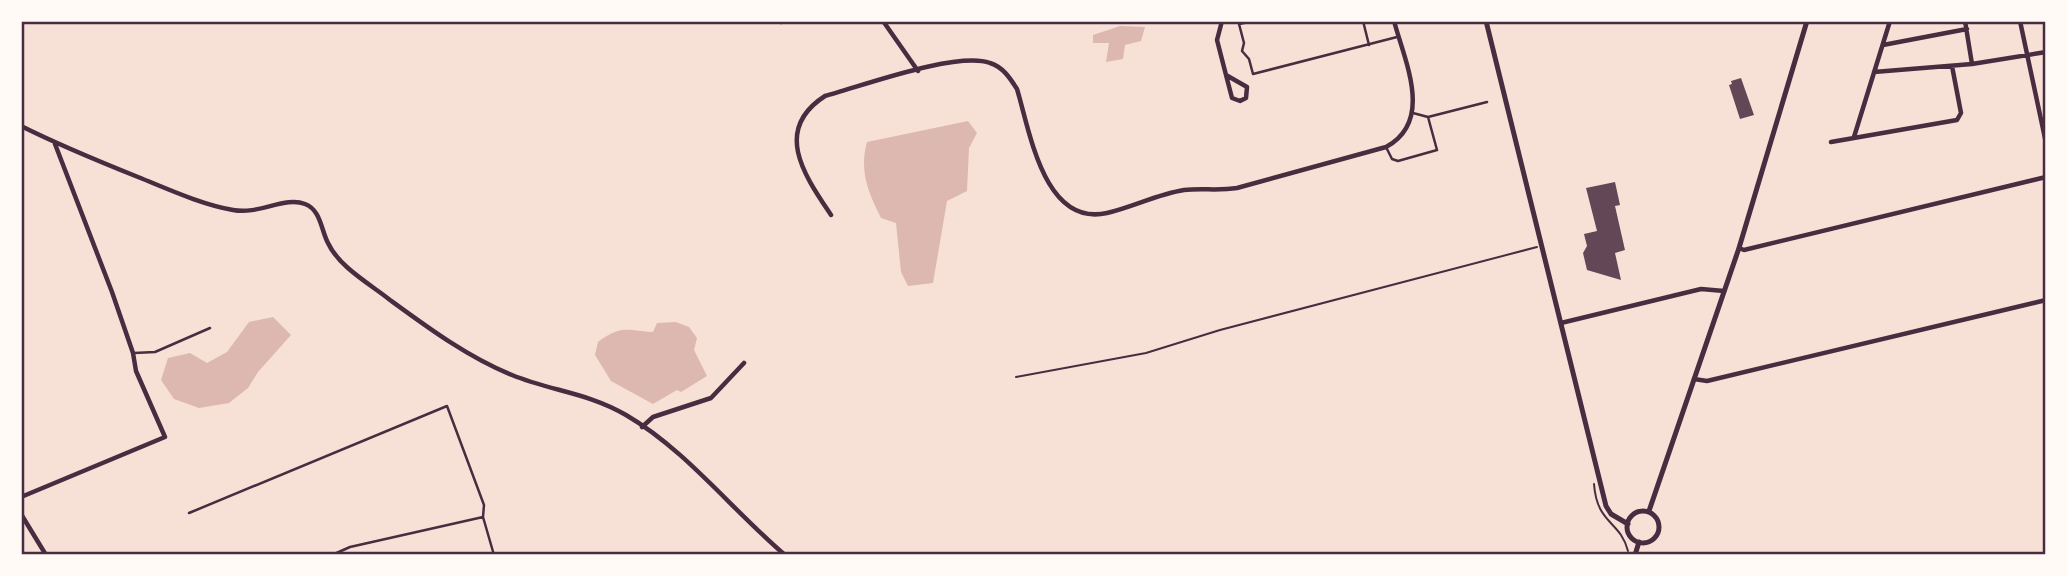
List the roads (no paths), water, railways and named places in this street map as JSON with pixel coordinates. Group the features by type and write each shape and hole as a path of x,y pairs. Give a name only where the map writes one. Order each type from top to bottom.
{"street":[{"path":"883,21 918,71"},
{"path":"1222,21 1217,40 1226,75 1232,98 1240,101 1246,98 1247,87 1226,75"},
{"path":"831,215 803,174 797,152 797,124 812,104 825,96 966,58 992,63 1008,75 1017,89 1049,188 1082,213 1104,214 1185,190 1216,192 1237,188 1386,147 1398,140 1413,113 1414,98 1394,21"},
{"path":"1486,21 1606,506 1611,514 1628,523"},
{"path":"1649,512 1739,248 1807,21"},
{"path":"1854,137 1890,21"},
{"path":"1965,21 1972,64"},
{"path":"2020,21 2046,143"},
{"path":"1884,45 1967,29"},
{"path":"1874,72 1972,64 2046,52"},
{"path":"1831,142 1957,120 1961,113 1952,66"},
{"path":"21,127 173,191 233,211 261,211 290,201 306,204 316,211 328,245 349,268 478,358 511,375 591,397 642,427 685,460 737,513 785,555"},
{"path":"21,497 165,437 136,371 134,353 55,143"},
{"path":"1739,248 1744,250 2046,177"},
{"path":"1561,323 1701,289 1724,291"},
{"path":"1694,379 1707,381 2046,300"},
{"path":"642,427 653,417 712,398 744,363"},
{"path":"1638,512 1649,512 1657,518 1659,529 1650,542 1639,542 1631,537 1628,523 1638,512"},
{"path":"21,514 46,555"},
{"path":"1636,555 1639,542"}],"lane":[{"path":"1254,21 1239,24 1244,43 1242,51 1249,59 1253,74 1398,37"},
{"path":"1363,21 1369,45"},
{"path":"1413,113 1428,117 1488,102"},
{"path":"1386,147 1392,159 1398,161 1434,153 1437,144 1428,117"},
{"path":"134,353 155,352 210,328"},
{"path":"189,513 447,406 484,505 483,517 494,555"},
{"path":"332,555 350,547 483,517"}]}
